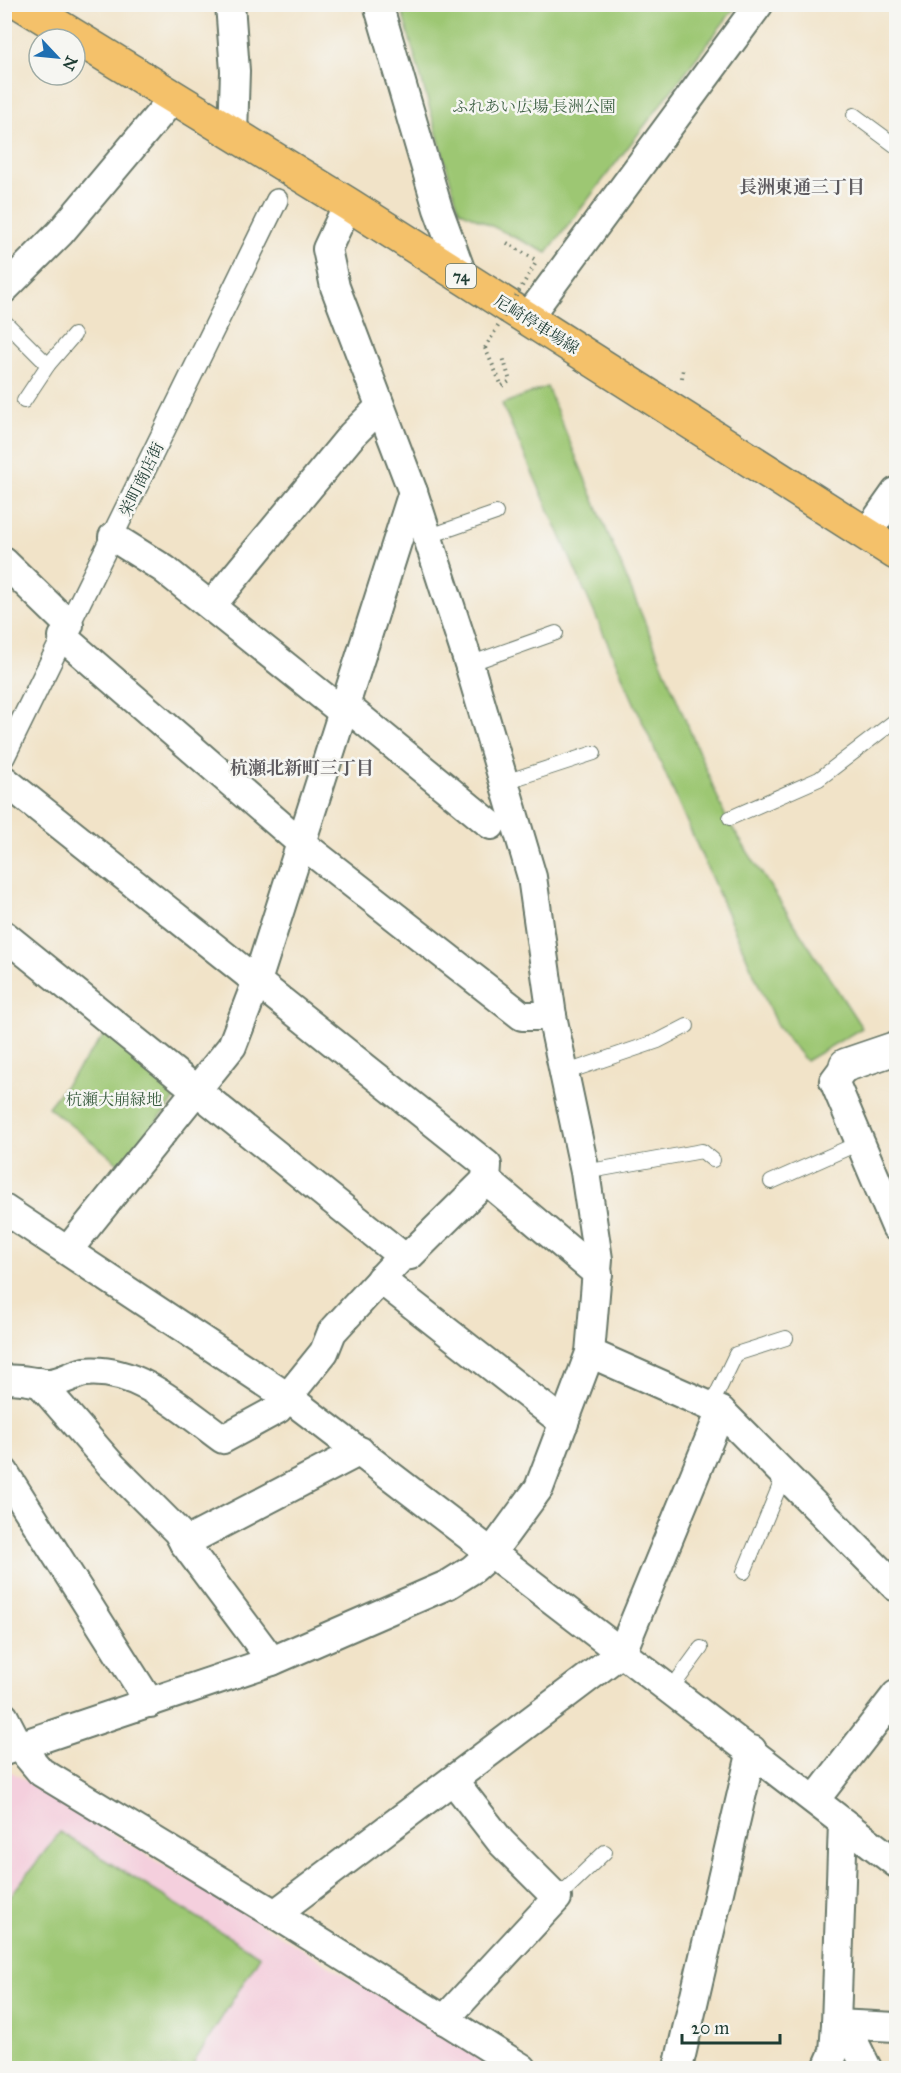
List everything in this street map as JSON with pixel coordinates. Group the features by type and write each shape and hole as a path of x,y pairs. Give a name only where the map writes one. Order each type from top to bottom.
{"main road":[{"name":"尼崎停車場線","path":"22,4 348,204 897,553"}],"street":[{"path":"230,4 235,70 233,134"},
{"path":"378,4 438,209 464,278"},
{"path":"528,318 759,4"},
{"path":"4,289 60,233 174,97"},
{"name":"栄町商店街","path":"4,757 277,200"},
{"path":"12,1748 272,1661 449,1584 473,1569 492,1552 539,1488 590,1353 598,1259 585,1172 552,1016 532,877 469,664 413,492 379,408 335,287 327,249 348,204"},
{"path":"211,606 352,435 379,408"},
{"path":"68,1250 232,1046 257,981 413,492"},
{"path":"867,533 897,492"},
{"path":"112,537 164,569 490,825"},
{"path":"4,562 66,631 301,843 522,1016 552,1016"},
{"path":"4,780 487,1164 486,1180 410,1255 402,1256 332,1332 324,1352 278,1410 223,1439 148,1386 121,1376 85,1372 50,1383 16,1378 4,1380"},
{"path":"4,935 198,1089 402,1256"},
{"path":"897,1048 846,1065 834,1081 897,1227"},
{"path":"486,1180 598,1274"},
{"path":"4,1209 289,1398 897,1863"},
{"path":"380,1279 564,1423"},
{"path":"590,1353 716,1409 785,1473 897,1587"},
{"path":"39,1382 112,1466 178,1532 272,1661"},
{"path":"275,1914 622,1652 716,1409"},
{"path":"184,1543 360,1451"},
{"path":"4,1472 150,1703"},
{"path":"815,1800 897,1695"},
{"path":"4,1717 12,1748 41,1772 522,2068"},
{"path":"678,2068 752,1750"},
{"path":"444,2020 558,1898 501,1842 453,1780"},
{"path":"828,2068 834,2052 836,2024 843,1823"},
{"path":"836,2024 897,2027"},
{"path":"836,2024 857,2048 867,2068"}],"lane":[{"path":"854,115 897,146"},
{"path":"4,321 48,366"},
{"path":"24,401 48,366 74,335"},
{"path":"427,537 496,513"},
{"path":"469,664 556,633"},
{"path":"730,818 819,779 897,720"},
{"path":"505,782 594,753"},
{"path":"564,1073 658,1041 687,1026"},
{"path":"771,1182 859,1143"},
{"path":"585,1172 702,1151 714,1160"},
{"path":"716,1409 736,1354 786,1338"},
{"path":"744,1572 785,1473"},
{"path":"671,1689 700,1648"},
{"path":"558,1898 605,1852"}],"path":[{"path":"503,357 510,381 502,386 486,348 537,261 507,243"}],"shaded area":[{"path":"12,1772 498,2068 5,2068 4,1773"}],"green space":[{"name":"ふれあい広場 長洲公園","path":"400,4 737,5 547,253 459,210"},
{"path":"547,387 727,820 862,1028 806,1061 777,1026 502,404"},
{"name":"杭瀬大崩緑地","path":"109,1029 180,1093 121,1165 48,1107"},
{"path":"60,1832 260,1956 193,2064 199,2068 5,2068 5,1903"}],"district":[{"name":"長洲東通三丁目","path":"802,187"},
{"name":"杭瀬北新町三丁目","path":"302,768"}]}
